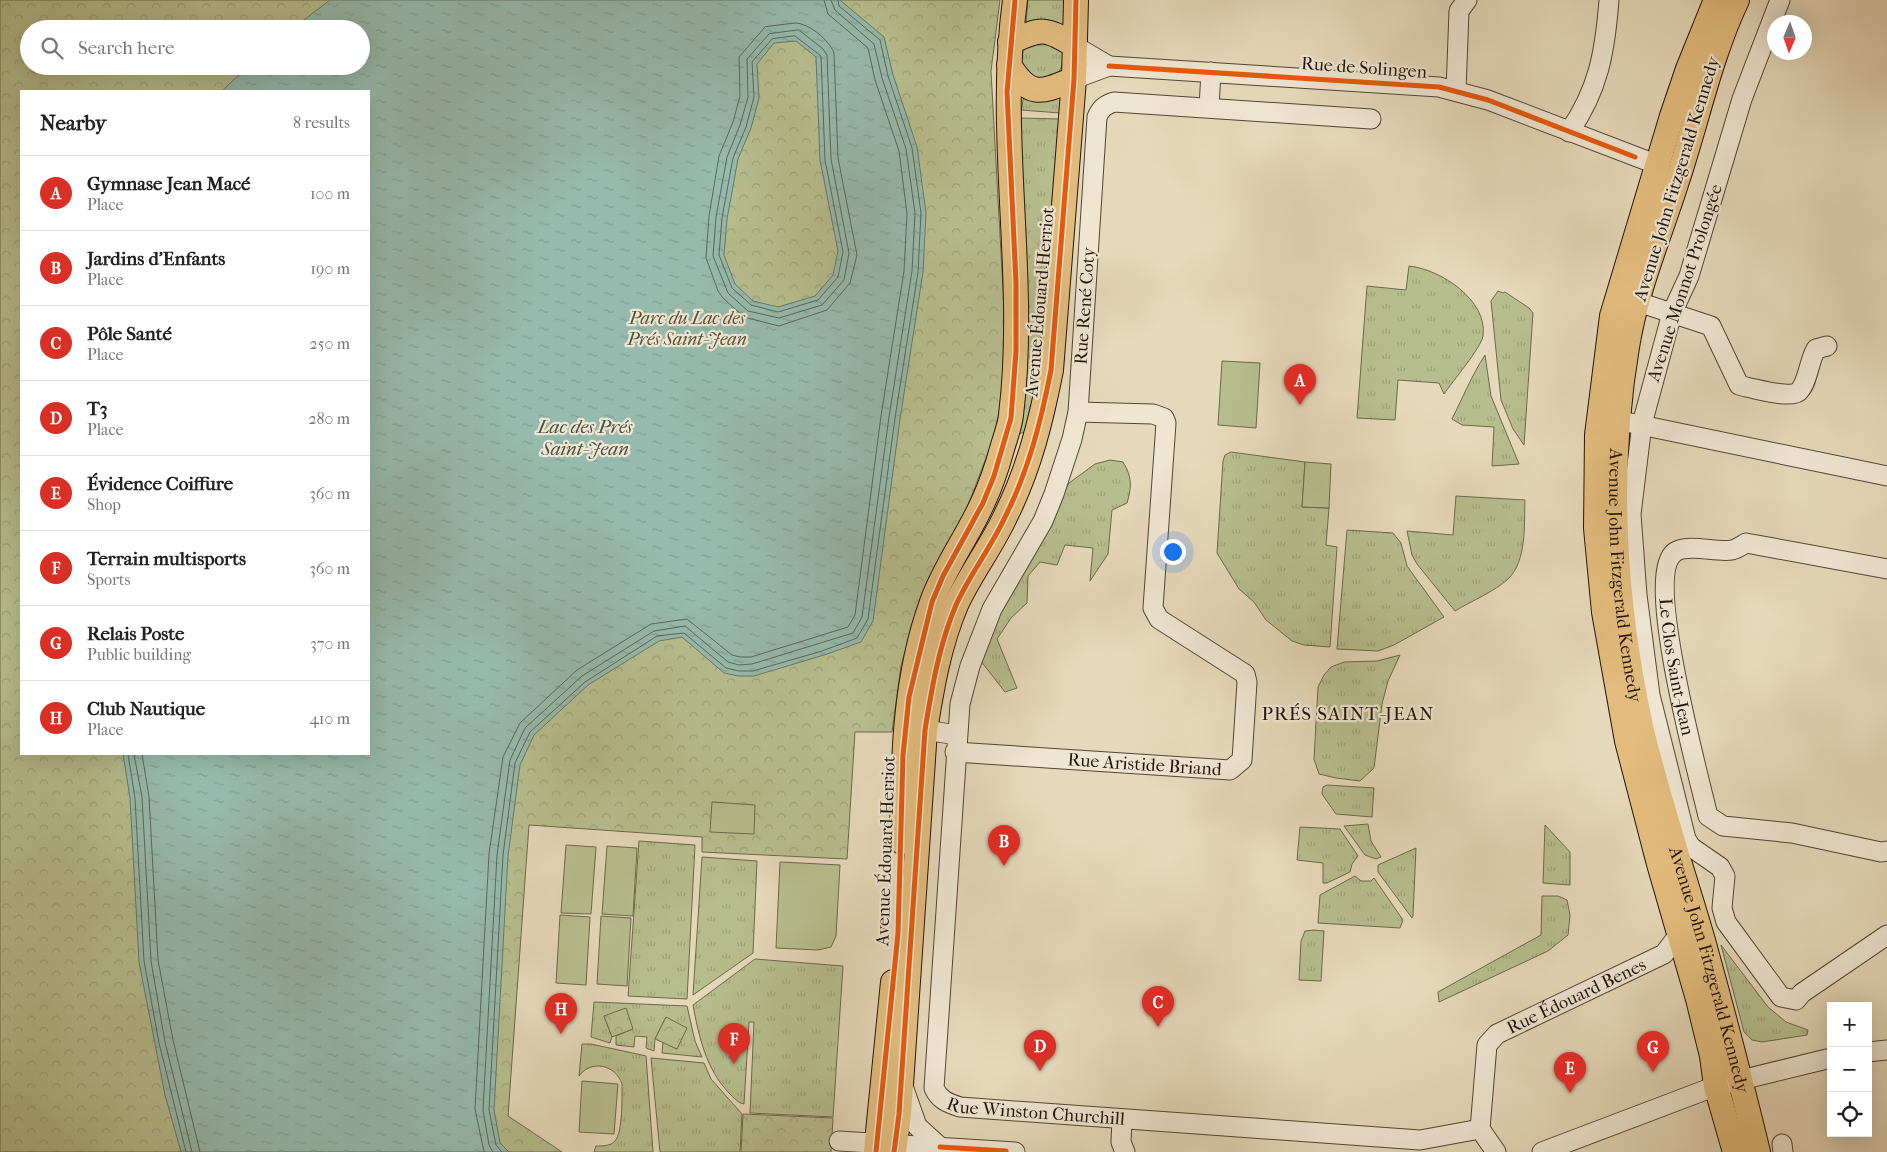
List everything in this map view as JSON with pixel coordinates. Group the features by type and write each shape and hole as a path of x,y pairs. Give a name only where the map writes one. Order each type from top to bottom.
{"main road":[{"name":"Avenue Édouard Herriot","path":"885,1148 898,933 903,755 909,696 932,602 943,576 983,503 994,476 1011,418 1016,351 1016,283 1007,92 1015,0"},
{"name":"Avenue Édouard Herriot","path":"885,1148 901,1080 925,730 939,652 957,604 1006,516 1024,476 1044,405 1051,370 1074,79 1076,0"},
{"name":"Avenue John Fitzgerald Kennedy","path":"1716,0 1688,69 1658,165 1627,297 1627,343 1618,420 1615,476 1618,556 1633,686 1668,830 1703,941 1758,1152"},
{"name":"Avenue John Fitzgerald Kennedy","path":"1735,1152 1716,1086 1710,1047 1627,740 1604,612 1598,566 1595,465 1612,316 1627,297 1737,0"},
{"path":"1074,79 1047,89 1033,91 1018,79 1009,53 1034,31 1058,36 1075,46"}],"street":[{"path":"1456,90 1460,11 1466,0"},
{"path":"1569,132 1598,79 1609,0"},
{"name":"Avenue Monnot Prolongée","path":"1780,0 1742,100 1689,276 1672,313 1642,424 1631,514 1637,595 1650,695 1686,839 1691,847 1720,867 1725,876 1722,908 1726,922 1781,997 1796,1000 1802,992 1887,935"},
{"name":"Rue de Solingen","path":"1075,46 1109,66"},
{"name":"Rue de Solingen","path":"1074,79 1109,66 1398,83 1456,90 1488,100 1658,165"},
{"path":"1210,107 1211,72"},
{"name":"Rue René Coty","path":"956,744 964,684 979,640 992,609 1043,521 1072,440 1078,412 1097,117 1100,110 1105,105 1114,102 1371,119"},
{"path":"1627,297 1711,326 1740,385 1746,387 1796,394 1801,390 1811,358 1816,349 1827,346"},
{"name":"Rue Aristide Briand","path":"956,744 1230,770 1242,760 1247,682 1245,674 1159,619 1154,608 1165,433 1164,418 1154,414 1078,412"},
{"path":"1618,420 1887,476"},
{"name":"Le Clos Saint-Jean","path":"1887,569 1746,543 1730,550 1685,548 1676,551 1669,558 1665,572 1670,653 1708,816 1722,826 1792,833 1881,852 1887,851"},
{"path":"925,730 956,744"},
{"name":"Rue Winston Churchill","path":"956,744 934,1088 938,1096 948,1104 960,1107 1420,1140 1480,1129"},
{"name":"Rue Édouard Benes","path":"1480,1129 1487,1045 1497,1034 1664,954 1680,933"},
{"path":"1872,1052 1887,1050"},
{"path":"1548,1151 1716,1086 1827,1059"},
{"name":"Avenue Édouard Herriot","path":"901,1080 917,1126 935,1150"},
{"path":"1122,1119 1121,1142 1125,1152"},
{"path":"1480,1129 1496,1152"},
{"path":"839,1141 885,1148 1015,1152"}],"green space":[{"name":"Lac des Prés Saint-Jean","path":"0,0 1000,0 991,71 1005,326 1003,402 996,432 967,508 915,618 901,666 892,732 855,732 847,859 702,852 702,837 529,825 508,1116 562,1152 0,1152"},
{"path":"1028,0 1068,0 1063,28 1026,23"},
{"path":"1040,39 1065,53 1058,72 1040,83 1021,68 1024,50 1030,44"},
{"path":"1057,95 1061,97 1060,113 1021,110 1024,96"},
{"path":"1021,118 1061,119 1043,367 1032,432 1021,433 1015,439 1022,242"},
{"path":"1409,266 1434,273 1460,289 1478,310 1483,323 1483,336 1472,356 1444,394 1439,383 1398,380 1395,420 1357,418 1367,286 1406,290"},
{"path":"1498,291 1505,292 1529,308 1533,313 1524,445 1513,429 1501,400 1491,301"},
{"path":"1485,355 1491,396 1519,464 1492,466 1494,427 1462,425 1452,419"},
{"path":"1222,361 1260,363 1256,428 1218,425"},
{"path":"1231,452 1305,462 1302,507 1329,508 1326,545 1337,547 1330,647 1304,645 1292,641 1266,620 1254,602 1239,589 1217,553 1223,461 1225,455"},
{"path":"1110,460 1123,462 1130,477 1130,492 1127,503 1112,510 1108,554 1090,581 1093,548 1065,545 1057,565 1040,562 1028,576 1027,603 1011,618 997,639 1017,688 1005,692 980,660 1014,582 1069,483 1095,464"},
{"path":"1305,462 1331,464 1329,508 1302,507"},
{"path":"1456,496 1525,500 1523,542 1519,562 1514,571 1508,579 1496,588 1455,611 1417,564 1412,555 1407,531 1453,535"},
{"path":"1347,530 1393,533 1401,543 1407,566 1444,617 1394,645 1378,651 1337,649"},
{"path":"1400,655 1388,681 1382,704 1374,768 1360,781 1319,774 1314,759 1318,687 1324,675 1331,667 1344,662 1377,661"},
{"path":"1327,785 1374,788 1372,817 1336,814 1322,794 1323,787"},
{"path":"712,802 755,805 754,834 710,832"},
{"path":"1368,824 1371,841 1381,857 1376,859 1365,855 1344,826"},
{"path":"1545,825 1570,852 1570,885 1543,883"},
{"path":"1300,827 1340,829 1358,856 1352,864 1350,872 1327,883 1323,883 1323,863 1297,860"},
{"path":"639,841 695,845 687,999 628,996"},
{"path":"566,845 596,847 591,914 561,913"},
{"path":"607,846 637,848 633,916 602,914"},
{"path":"1416,848 1412,918 1378,872 1378,865"},
{"path":"702,857 757,861 753,953 693,995"},
{"path":"780,862 840,865 836,936 831,947 818,950 776,948"},
{"path":"1355,876 1361,881 1371,881 1374,878 1403,920 1400,928 1318,923 1320,895"},
{"path":"1542,896 1558,896 1567,900 1570,915 1568,935 1548,951 1439,1002 1438,992 1541,935"},
{"path":"560,915 590,917 586,985 556,983"},
{"path":"601,916 631,918 627,986 597,984"},
{"path":"1305,931 1324,931 1321,981 1299,980 1301,941"},
{"path":"1721,945 1768,1007 1786,1022 1808,1030 1807,1035 1762,1042 1752,1040 1744,1032"},
{"path":"755,959 843,966 833,1117 750,1113 754,1022 749,1022 744,1104 738,1101 721,1084 709,1063 701,1041 693,1005"},
{"path":"594,1002 687,1006 695,1041 702,1057 662,1053 663,1042 677,1049 666,1017 655,1039 654,1051 646,1048 647,1037 635,1036 634,1047 616,1045 616,1036 633,1029 604,1016 612,1037 610,1043 591,1037"},
{"path":"626,1008 633,1029 612,1037 604,1016"},
{"path":"666,1017 687,1028 677,1049 655,1039"},
{"path":"582,1044 591,1044 646,1056 653,1152 594,1152 596,1146 611,1144 618,1136 622,1114 622,1084 614,1072 603,1066 590,1067 579,1076"},
{"path":"651,1058 704,1063 711,1079 742,1114 740,1152 660,1152"},
{"path":"582,1081 618,1084 614,1134 579,1132"},
{"path":"743,1114 833,1118 831,1152 741,1152"}],"water":[{"name":"Lac des Prés Saint-Jean","path":"330,0 840,0 884,37 893,75 917,147 926,213 923,272 900,419 873,621 861,642 754,676 738,676 724,673 682,637 659,641 588,685 534,735 520,765 508,856 494,1110 500,1143 509,1152 181,1152 165,1095 139,962 130,798 123,755 370,755 370,90 223,90 239,75 370,75 370,20 304,20","holes":["796,41 816,57 820,160 838,251 833,275 815,296 778,307 753,301 735,284 724,255 727,219 738,159 751,128 759,98 757,64 774,43"]}],"cycle path":[{"path":"876,1152 898,933 903,755 909,697 932,602 943,576 983,503 994,476 1011,418 1016,351 1016,283 1007,92 1015,0"},
{"path":"894,1152 899,1114 925,730 930,698 945,635 956,605 994,538 1021,480 1038,426 1051,370 1074,79 1076,0"},
{"path":"1109,66 1439,87 1488,100 1635,157"},
{"path":"940,1147 1006,1151"}],"place":[{"name":"Gymnase Jean Macé","path":"1300,405"},
{"name":"Jardins d'Enfants","path":"1004,866"},
{"name":"Pôle Santé","path":"1158,1027"},
{"name":"Club Nautique","path":"561,1034"},
{"name":"Terrain multisports","path":"734,1064"},
{"name":"T3","path":"1040,1071"},
{"name":"Relais Poste","path":"1653,1072"},
{"name":"Évidence Coiffure","path":"1570,1093"}],"district":[{"name":"PRÉS SAINT-JEAN","path":"1348,714"}],"park label":[{"name":"Parc du Lac des Prés Saint-Jean","path":"687,328"}]}
